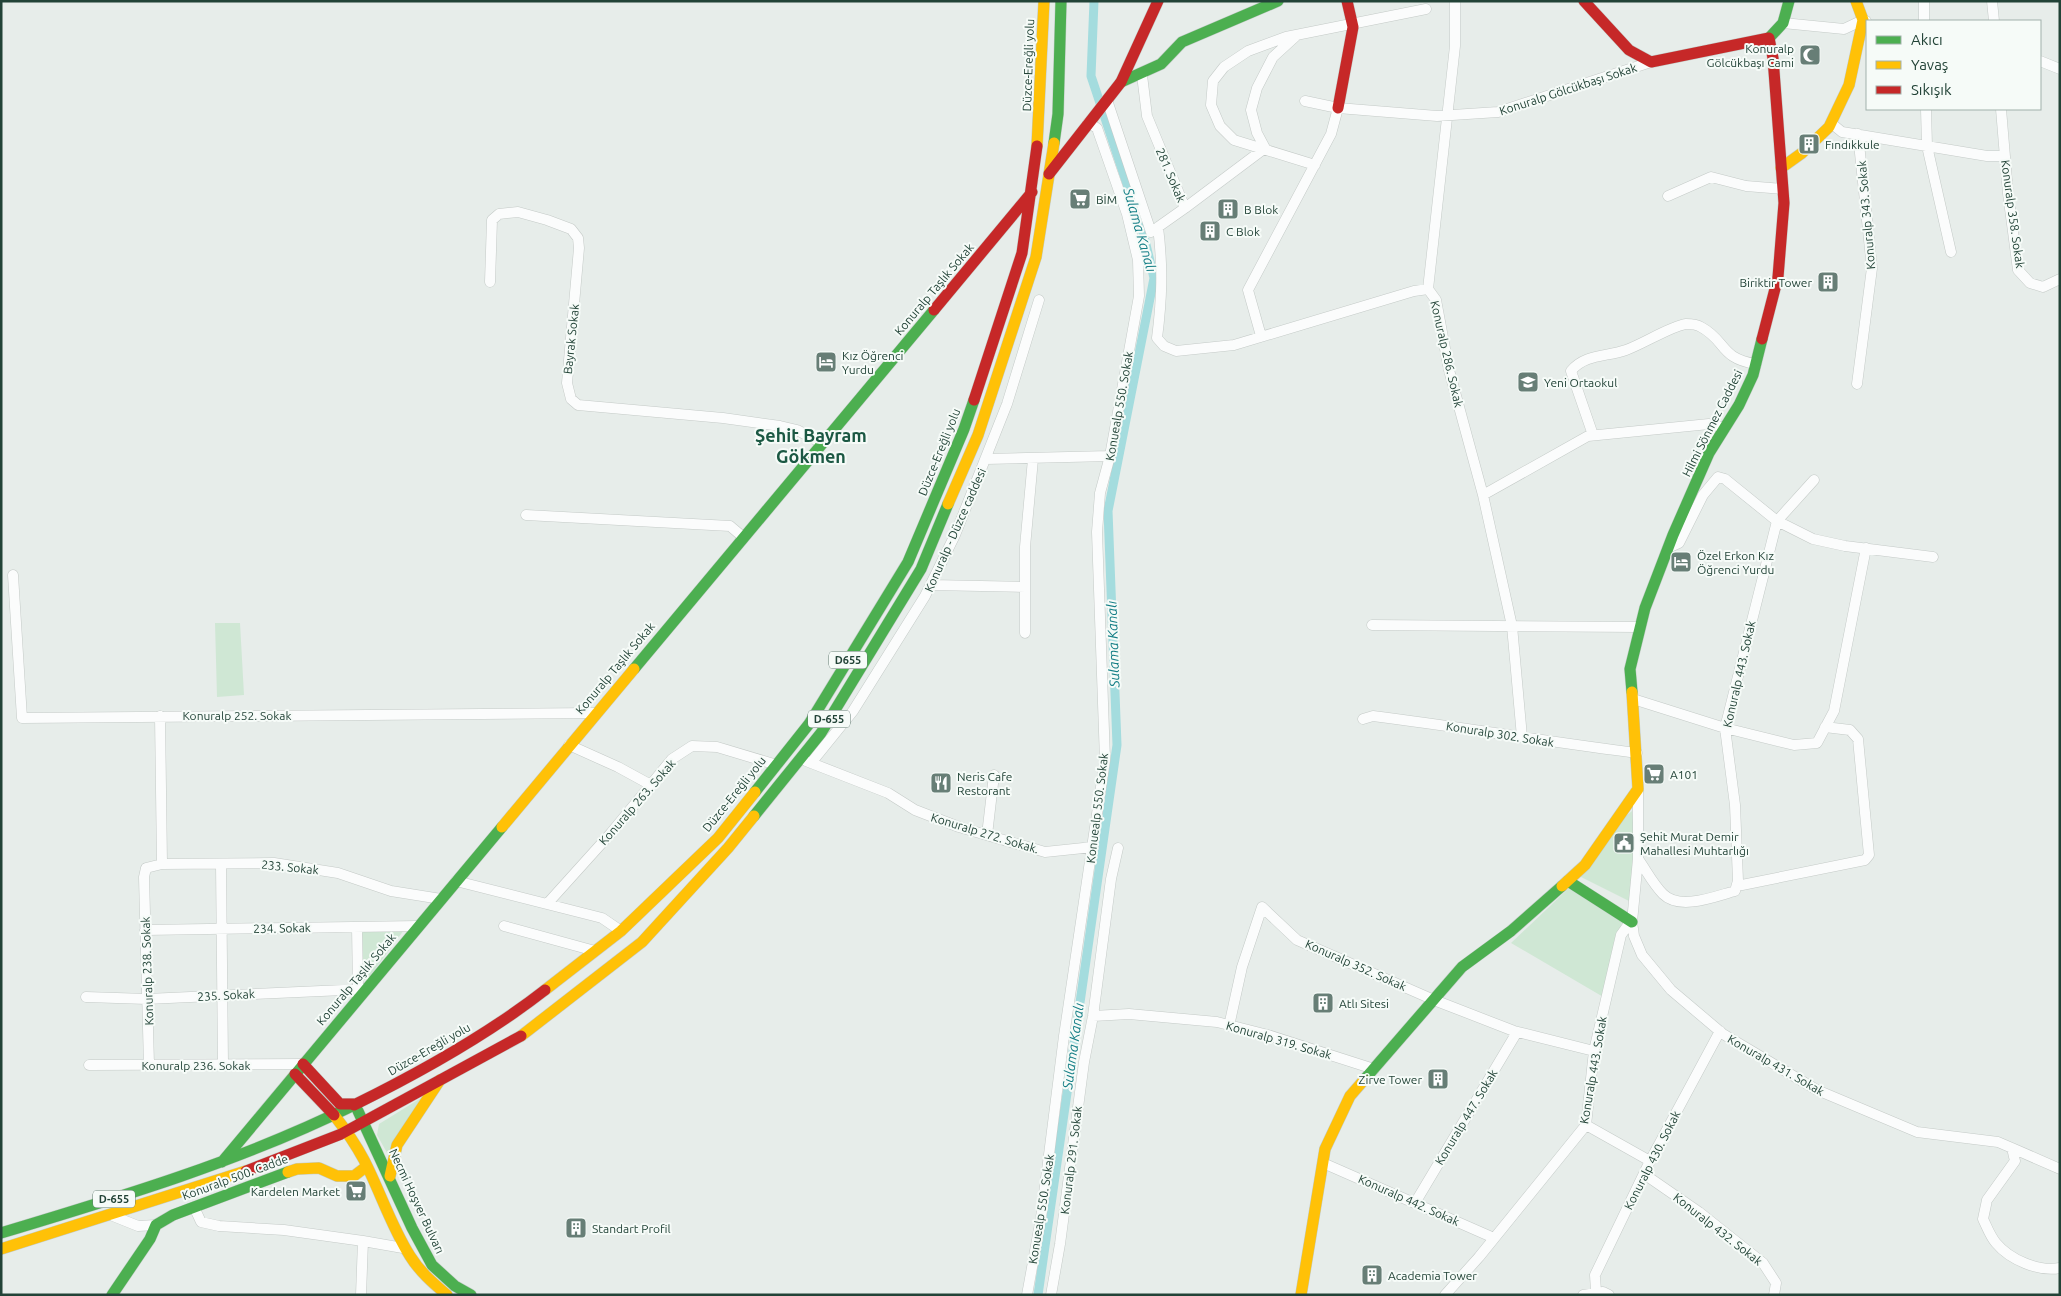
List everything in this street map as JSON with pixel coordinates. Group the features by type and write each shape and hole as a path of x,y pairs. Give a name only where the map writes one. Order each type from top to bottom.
{"main road":[{"name":"Düzce-Ereğli yolu","path":"3,1233 150,1188 221,1163 334,1114 392,1086 504,1022 621,931 718,838 809,724 908,562 964,429 1022,253 1032,192 1040,115 1044,1"},
{"name":"D-655","path":"158,1201 232,1176 348,1130 525,1034 642,942 728,848 821,733 921,569 978,435 1036,257 1058,114 1061,1"},
{"path":"1049,174 1121,82 1158,1"},
{"path":"1121,82 1142,75 1161,64 1182,42 1278,1"},
{"path":"1338,108 1352,23 1348,1"},
{"path":"1584,1 1629,50 1651,62 1769,38 1783,22 1789,1"},
{"path":"1781,168 1802,153 1831,123 1849,85 1865,21 1856,1"},
{"name":"Hilmi Sönmez Caddesi","path":"1638,789 1630,668 1645,608 1668,548 1709,453 1739,405 1756,364 1778,277 1784,203 1769,38"},
{"name":"Konuralp Taşlık Sokak","path":"221,1163 362,989 441,899 1032,192"},
{"path":"1301,1295 1325,1149 1350,1096 1462,967 1510,931 1591,857 1638,789"},
{"path":"1568,880 1632,921"},
{"path":"303,1064 340,1104 355,1104"},
{"path":"295,1074 348,1130 368,1166 403,1248 429,1283 447,1295"},
{"path":"390,1176 397,1145 441,1078"},
{"name":"Necmi Hoşver Bulvarı","path":"355,1104 390,1176 412,1228 432,1265 455,1286 471,1295"},
{"name":"Konuralp 500. Cadde","path":"156,1225 173,1215 297,1169 319,1168 337,1176 354,1176 368,1166"},
{"path":"1,1249 158,1201"},
{"path":"56,1244 124,1220 158,1201"},
{"path":"112,1295 150,1239 156,1225"}],"street":[{"path":"1428,289 1455,46 1455,1"},
{"path":"1924,1 1924,20"},
{"path":"1992,1 1994,20"},
{"path":"1315,165 1234,140 1220,126 1211,105 1213,81 1224,67 1248,51 1297,35 1426,9"},
{"path":"1783,22 1844,29 1865,21"},
{"path":"1265,148 1257,133 1251,110 1257,88 1273,57 1297,35"},
{"path":"2041,61 2060,69"},
{"name":"Konuralp Gölcükbaşı Sokak","path":"1305,101 1338,108 1447,116 1498,112 1651,62"},
{"name":"281. Sokak","path":"1142,75 1146,116 1185,208 1265,148"},
{"path":"1107,100 1151,232 1185,208"},
{"path":"1261,336 1248,290 1331,134 1338,108"},
{"path":"1926,110 1926,146 1951,252"},
{"name":"Konuralp 358. Sokak","path":"2001,110 2018,270 2030,283 2043,287 2060,279"},
{"name":"Konuealp 550. Sokak","path":"1027,1295 1041,1218 1066,1026 1105,760 1097,532 1100,493 1110,456 1139,296 1138,260 1128,214 1097,128 1089,122"},
{"path":"1831,123 1842,132 1987,156 2005,156"},
{"name":"Konuralp 343. Sokak","path":"1857,384 1872,268 1858,134"},
{"path":"1668,196 1711,177 1746,186 1783,189"},
{"name":"Bayrak Sokak","path":"490,282 492,220 499,214 518,212 570,229 578,238 579,248 567,383 571,398 578,406 723,418 780,426 797,430 822,443"},
{"name":"Konuralp 286. Sokak","path":"1158,227 1162,258 1162,294 1156,338 1164,346 1176,351 1234,345 1414,291 1428,289 1436,300 1450,370 1483,495 1512,626 1522,737"},
{"name":"Konuralp - Düzce caddesi","path":"811,763 853,711 931,585 955,535 986,459 1007,404 1040,300"},
{"path":"1593,435 1571,371 1579,361 1626,350 1686,324 1700,326 1716,338 1728,354 1740,362 1756,364"},
{"path":"1483,495 1588,436 1709,424 1725,428"},
{"path":"986,459 1110,456"},
{"path":"1025,633 1025,548 1033,459"},
{"path":"1668,548 1679,543 1703,495 1718,478 1725,479 1777,521 1813,539 1933,557"},
{"path":"1777,521 1814,480"},
{"path":"526,515 730,526 743,537"},
{"name":"Konuralp 443. Sokak","path":"1737,884 1735,805 1725,728 1777,521"},
{"path":"1633,699 1725,728 1794,745 1817,743 1834,711 1866,548"},
{"name":"Konuralp 252. Sokak","path":"13,575 22,718 595,713"},
{"path":"931,585 1025,587"},
{"path":"1372,626 1640,627"},
{"path":"160,716 162,864"},
{"name":"Konuralp 302. Sokak","path":"1363,719 1373,716 1474,728 1522,737 1637,753"},
{"path":"1638,859 1664,895 1679,901 1707,899 1726,894 1735,891 1737,884 1742,886 1865,860 1869,855 1858,739 1850,730 1825,727"},
{"path":"569,745 618,766 651,785"},
{"name":"Konuralp 263. Sokak","path":"547,904 672,759 692,746 717,747 777,765"},
{"name":"Konuralp 272. Sokak.","path":"800,759 888,793 915,810 934,819 1045,852 1093,847"},
{"path":"988,835 994,775"},
{"name":"Konuralp 431. Sokak","path":"1638,789 1638,859 1632,921 1634,936 1642,955 1671,990 1720,1031 1749,1051 1816,1090 1917,1132 1998,1142 2060,1169"},
{"name":"Konuralp 291. Sokak","path":"1051,1295 1084,1062 1093,1016 1110,879 1118,848"},
{"name":"233. Sokak","path":"162,864 274,863 338,873 390,891 441,899"},
{"name":"Konuralp 238. Sokak","path":"150,1064 144,877 146,868 162,864"},
{"path":"221,864 223,1064"},
{"path":"456,880 602,918 621,931"},
{"name":"Konuralp 352. Sokak","path":"1229,1026 1242,967 1262,907 1296,940 1434,1000"},
{"name":"Konuralp 443. Sokak","path":"1446,1295 1586,1125 1594,1051 1621,936 1632,921"},
{"name":"234. Sokak","path":"146,930 418,926"},
{"path":"504,926 595,951"},
{"path":"357,927 362,989"},
{"name":"235. Sokak","path":"86,997 148,999 362,989"},
{"path":"1434,1000 1517,1032 1594,1051"},
{"name":"Konuralp 319. Sokak","path":"1093,1016 1129,1014 1217,1022 1268,1035 1374,1069"},
{"name":"Konuralp 430. Sokak","path":"1596,1292 1595,1275 1650,1161 1720,1031"},
{"name":"Konuralp 447. Sokak","path":"1415,1203 1517,1032"},
{"name":"Konuralp 236. Sokak","path":"89,1065 303,1064"},
{"path":"1586,1125 1650,1161"},
{"path":"2012,1148 2015,1161 1987,1200 1983,1219 1997,1244 2007,1253 2034,1266 2060,1268"},
{"name":"Konuralp 442. Sokak","path":"1323,1163 1494,1238"},
{"name":"Konuralp 432. Sokak","path":"1644,1174 1699,1212 1763,1263 1776,1284 1774,1295"},
{"path":"194,1207 200,1222 219,1226 284,1230 403,1248"},
{"path":"112,1215 138,1226 156,1225"},
{"path":"360,1295 363,1241"},
{"path":"1583,1295 1596,1292 1604,1292 1609,1295"}],"green space":[{"path":"215,623 240,623 244,695 217,697"},
{"path":"1632,811 1635,846 1629,901 1579,876"},
{"path":"1569,888 1622,922 1605,998 1511,943"},
{"path":"404,930 367,980 361,980 361,931"},
{"path":"421,1098 390,1158 377,1135 379,1124"}],"waterway":[{"name":"Sulama Kanalı","path":"1038,1295 1117,745 1108,511 1154,278 1143,232 1091,76 1094,1"}],"traffic: fast":[{"path":"1054,143 1058,114 1061,1"},
{"path":"1121,82 1161,64 1182,42 1278,1"},
{"path":"1769,38 1783,23 1789,1"},
{"path":"634,669 934,310"},
{"path":"1632,692 1630,669 1645,608 1673,535 1709,453 1739,405 1753,375 1762,339"},
{"path":"755,792 809,724 908,562 964,429 974,400"},
{"path":"754,816 821,733 921,569 948,504"},
{"path":"222,1162 502,827"},
{"path":"1568,881 1632,922"},
{"path":"1364,1080 1462,967 1511,931 1562,886"},
{"path":"1,1233 91,1206 224,1161 268,1144 354,1105"},
{"path":"358,1111 412,1228 432,1265 455,1286 471,1295"},
{"path":"112,1295 150,1239 156,1225 173,1215 288,1172"}],"traffic: slow":[{"path":"1037,146 1044,1"},
{"path":"1781,168 1802,153 1829,127 1849,85 1863,20 1856,1"},
{"path":"948,504 978,435 1036,257 1054,143"},
{"path":"502,827 634,669"},
{"path":"1562,886 1585,865 1638,789 1632,692"},
{"path":"545,990 621,931 718,838 755,792"},
{"path":"521,1036 642,942 728,848 754,816"},
{"path":"390,1176 397,1145 440,1080"},
{"path":"1301,1295 1325,1149 1350,1096 1364,1080"},
{"path":"334,1115 350,1136 364,1160 397,1233 410,1256 422,1272 447,1295"},
{"path":"288,1172 297,1169 319,1168 337,1176 354,1176 367,1166"},
{"path":"1,1249 246,1171"}],"traffic: jam":[{"path":"1049,174 1121,82 1158,1"},
{"path":"1338,108 1353,27 1347,1"},
{"path":"1584,1 1629,50 1651,62 1769,38"},
{"path":"1762,339 1778,277 1784,203 1773,58 1769,38"},
{"path":"974,400 1022,253 1037,146"},
{"path":"934,310 1032,192"},
{"path":"354,1105 404,1080 476,1038 545,990"},
{"path":"246,1171 341,1134 521,1036"},
{"path":"303,1064 340,1104 355,1104"},
{"path":"295,1074 334,1115"}],"place":[{"name":"Konuralp Gölcükbaşı Cami","path":"1810,55"},
{"name":"Fındıkkule","path":"1809,144"},
{"name":"BİM","path":"1080,199"},
{"name":"B Blok","path":"1228,209"},
{"name":"C Blok","path":"1210,231"},
{"name":"Biriktir Tower","path":"1828,282"},
{"name":"Kız Öğrenci Yurdu","path":"826,362"},
{"name":"Yeni Ortaokul","path":"1528,382"},
{"name":"Özel Erkon Kız Öğrenci Yurdu","path":"1681,562"},
{"name":"A101","path":"1654,774"},
{"name":"Neris Cafe Restorant","path":"941,783"},
{"name":"Şehit Murat Demir Mahallesi Muhtarlığı","path":"1624,843"},
{"name":"Atlı Sitesi","path":"1323,1003"},
{"name":"Zirve Tower","path":"1438,1079"},
{"name":"Kardelen Market","path":"356,1191"},
{"name":"Standart Profil","path":"576,1228"},
{"name":"Academia Tower","path":"1372,1275"}],"district":[{"name":"Şehit Bayram Gökmen","path":"811,445"}]}
